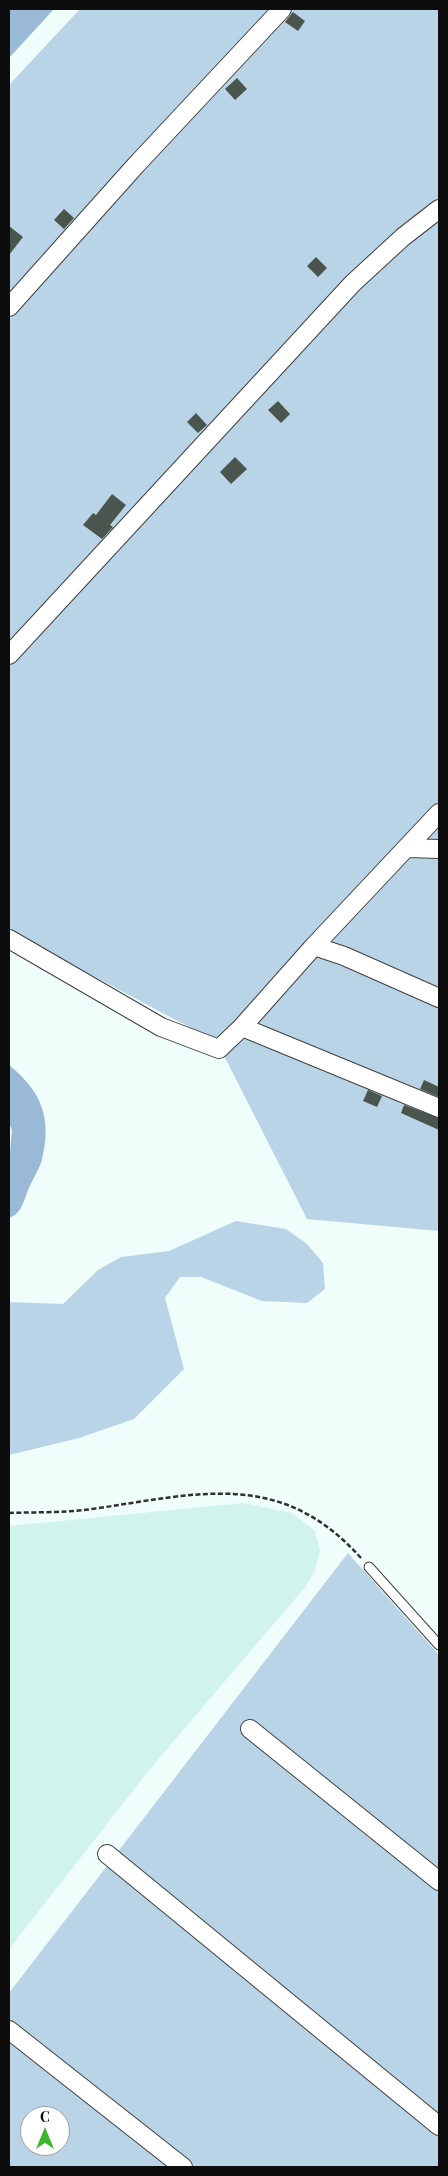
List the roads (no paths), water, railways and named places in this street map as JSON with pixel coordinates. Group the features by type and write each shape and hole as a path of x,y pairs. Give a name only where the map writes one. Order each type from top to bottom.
{"street":[{"path":"9,307 136,165 282,9"},
{"path":"9,655 353,283 403,237 439,209"},
{"path":"9,939 161,1027 219,1049 242,1027 314,946 439,813"},
{"path":"408,848 439,849"},
{"path":"314,946 344,956 439,998"},
{"path":"242,1027 439,1108"},
{"path":"250,1729 439,1881"},
{"path":"107,1854 439,2126"},
{"path":"9,2030 183,2167"}],"lane":[{"path":"369,1567 439,1645"}]}
